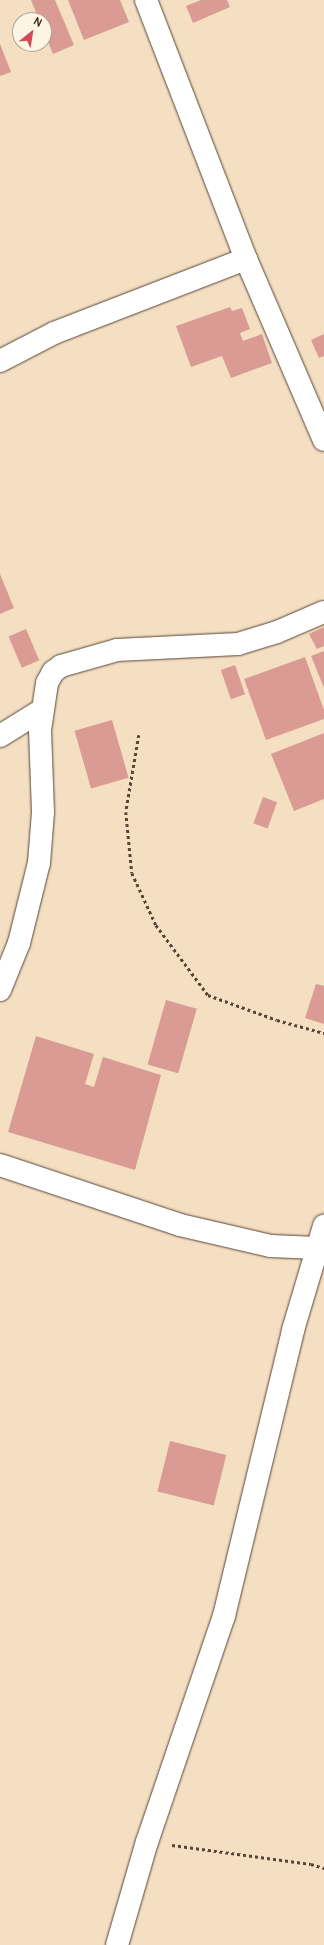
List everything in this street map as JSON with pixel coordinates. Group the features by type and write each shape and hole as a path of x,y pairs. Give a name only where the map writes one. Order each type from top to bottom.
{"street":[{"path":"146,0 246,259 324,440"},
{"path":"0,361 54,333 246,259"},
{"path":"0,990 19,944 39,863 43,812 40,730 42,710 50,677 61,666 117,650 238,644 277,632 324,612"},
{"path":"0,736 42,710"},
{"path":"0,1164 180,1225 271,1246 320,1250"},
{"path":"117,1945 147,1842 224,1616 293,1330 320,1250 324,1226"}],"path":[{"path":"139,735 126,812 132,872 156,925 208,995 277,1020 324,1033"},
{"path":"147,1842 311,1864 324,1868"}],"building":[{"path":"31,0 55,0 74,45 53,54 52,12 36,12"},
{"path":"68,0 120,0 129,22 84,40"},
{"path":"201,0 227,0 230,7 193,23 186,6"},
{"path":"0,44 11,72 0,76"},
{"path":"230,307 232,311 242,308 250,329 240,333 243,341 262,334 272,363 231,378 222,356 191,367 176,326"},
{"path":"324,334 324,356 319,358 311,340"},
{"path":"0,574 14,608 0,614"},
{"path":"324,627 324,646 317,649 309,634"},
{"path":"26,629 39,660 22,668 9,636"},
{"path":"324,651 324,688 311,656"},
{"path":"305,657 324,710 324,719 266,740 244,679"},
{"path":"235,665 245,694 231,699 221,670"},
{"path":"112,720 129,778 91,788 75,731"},
{"path":"324,733 324,799 294,811 271,754"},
{"path":"263,797 277,802 268,828 253,823"},
{"path":"316,984 324,986 324,1024 305,1018"},
{"path":"166,1000 197,1009 178,1073 148,1064"},
{"path":"36,1036 94,1054 85,1084 94,1087 103,1057 161,1075 135,1170 8,1132"},
{"path":"170,1441 226,1455 214,1505 157,1491"}]}
